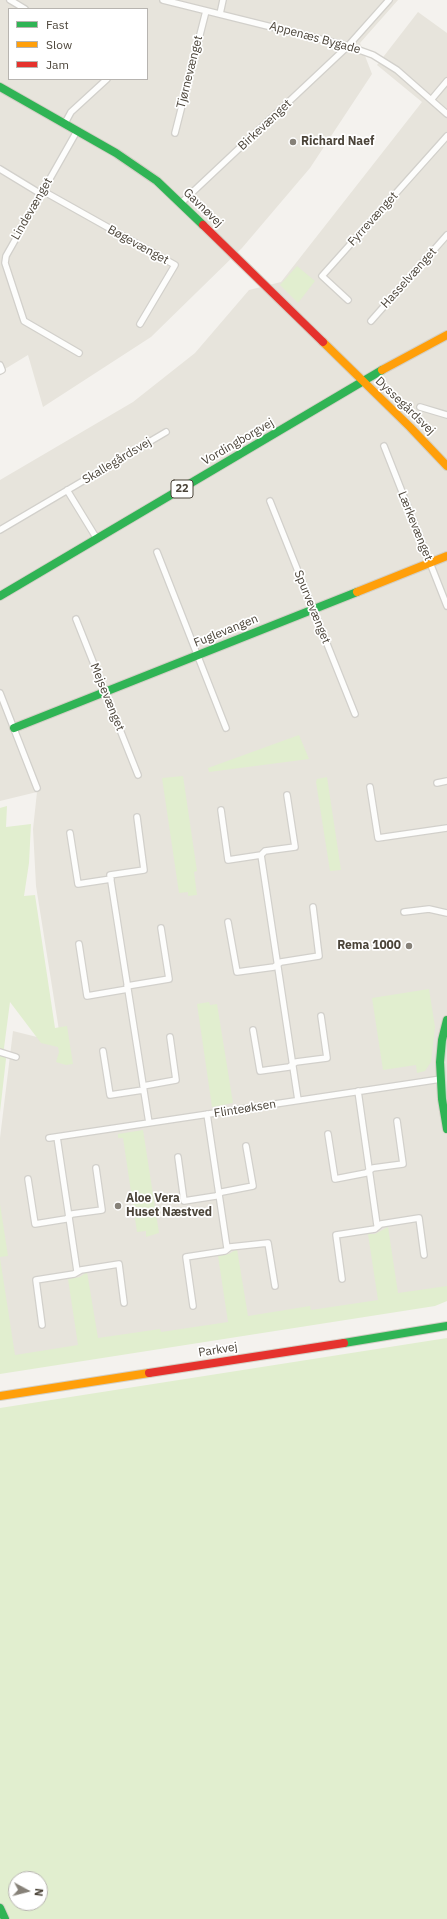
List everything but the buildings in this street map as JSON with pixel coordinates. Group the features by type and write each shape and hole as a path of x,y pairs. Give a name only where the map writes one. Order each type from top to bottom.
{"street":[{"path":"10,0 23,8"},
{"name":"Appenæs Bygade","path":"163,0 348,46 374,54 387,62 447,114"},
{"path":"220,14 223,0"},
{"name":"Birkevænget","path":"181,203 348,46 389,0"},
{"name":"Tjørnevænget","path":"175,133 206,11"},
{"path":"65,123 72,112 106,80"},
{"path":"431,100 447,81"},
{"name":"Gavnøvej","path":"0,86 65,123 142,170 157,181 363,381"},
{"name":"Lindevænget","path":"77,131 6,256 5,262 24,321 79,353"},
{"name":"Fyrrevænget","path":"348,300 322,276 447,136"},
{"path":"0,169 42,193"},
{"name":"Bøgevænget","path":"42,193 174,265 140,324"},
{"name":"Hasselvænget","path":"371,321 447,235"},
{"name":"Vordingborgvej","path":"0,596 363,381 447,335"},
{"path":"0,365 2,370 0,371"},
{"name":"Dyssegårdsvej","path":"363,381 447,466"},
{"path":"420,407 447,415"},
{"name":"Skallegårdsvej","path":"0,530 166,432"},
{"name":"Lærkevænget","path":"384,446 447,606"},
{"path":"67,490 96,539"},
{"name":"Spurvevænget","path":"270,500 355,714"},
{"path":"157,552 226,728"},
{"name":"Fuglevangen","path":"14,728 447,556"},
{"name":"Mejsevænget","path":"76,619 138,775"},
{"path":"0,693 37,788"},
{"path":"437,783 447,781"},
{"path":"370,787 378,838 447,828"},
{"path":"221,810 228,860 261,855 265,851 295,847 286,795"},
{"path":"137,817 144,870 110,875 110,879 149,1123"},
{"path":"70,833 78,884 110,879"},
{"path":"261,855 298,1100"},
{"path":"228,922 237,972 274,967 278,964 319,956 313,907"},
{"path":"404,912 429,909 447,913"},
{"path":"79,944 87,996 168,979 161,928"},
{"path":"253,1030 260,1071 289,1067 296,1062 327,1058 321,1016"},
{"path":"447,1020 442,1040 441,1079 447,1129"},
{"path":"103,1051 110,1095 176,1080 170,1037"},
{"path":"0,1052 16,1057"},
{"name":"Flinteøksen","path":"49,1138 441,1079"},
{"path":"358,1091 377,1225"},
{"path":"207,1114 228,1248"},
{"path":"328,1134 335,1179 369,1172 373,1168 403,1164 397,1121"},
{"path":"57,1137 77,1272"},
{"path":"178,1157 184,1201 252,1186 246,1146"},
{"path":"28,1179 35,1224 66,1219 72,1214 102,1210 96,1168"},
{"path":"342,1279 336,1235 375,1229 377,1225 419,1218 424,1255"},
{"path":"193,1306 186,1257 225,1251 228,1248 268,1243 275,1286"},
{"path":"42,1325 36,1280 74,1274 77,1272 119,1264 124,1303"},
{"name":"Parkvej","path":"0,1396 415,1332 443,1326 447,1322"},
{"path":"0,1908 5,1919"}],"shaded area":[{"path":"0,0 398,0 360,43 372,74 310,168 242,248 151,337 43,407 28,355 0,372"},
{"path":"418,12 447,33 447,1294 9,1364 0,1295 0,1138 13,1031 61,1043 36,886 33,829 37,792 0,801 0,480 133,402 195,353 249,290 281,282 422,102 377,65"}],"green space":[{"path":"297,266 315,281 298,303 280,285"},
{"path":"299,735 309,759 209,772 208,768"},
{"path":"183,776 197,871 194,872 197,895 188,896 188,892 179,893 162,778"},
{"path":"327,777 341,870 330,871 316,782 317,779"},
{"path":"7,806 6,827 31,824 29,863 24,896 35,895 55,1028 67,1026 73,1064 66,1065 56,1062 59,1052 58,1047 41,1043 10,1002 4,1048 6,1059 0,1112 0,808"},
{"path":"429,989 435,1027 431,1062 425,1071 417,1073 416,1065 383,1070 372,998"},
{"path":"209,1002 210,1005 217,1004 233,1103 212,1107 197,1004"},
{"path":"143,1130 159,1233 146,1237 146,1231 137,1232 123,1138 118,1138 118,1134"},
{"path":"0,1204 8,1256 0,1257"},
{"path":"388,1227 398,1293 447,1286 447,1301 435,1306 0,1374 0,1258 15,1355 78,1345 68,1279 80,1277 87,1272 98,1338 160,1329 161,1332 228,1322 218,1256 229,1254 237,1249 248,1316 310,1306 311,1310 378,1300 368,1234 375,1234"},
{"path":"447,1338 447,1919 0,1919 0,1408"}],"traffic: fast":[{"path":"0,87 116,153 157,181 203,225"},
{"path":"0,596 382,370"},
{"path":"14,728 357,592"},
{"path":"447,1020 442,1040 440,1062 442,1099 447,1129"},
{"path":"344,1343 447,1326"},
{"path":"0,1908 5,1919"}],"traffic: slow":[{"path":"382,370 447,335"},
{"path":"323,342 410,427 447,466"},
{"path":"357,592 447,556"},
{"path":"0,1396 149,1373"}],"traffic: jam":[{"path":"203,225 323,342"},
{"path":"149,1373 344,1343"}],"place":[{"name":"Richard Naef","path":"293,142"},
{"name":"Rema 1000","path":"409,946"},
{"name":"Aloe Vera Huset Næstved","path":"118,1206"}]}
